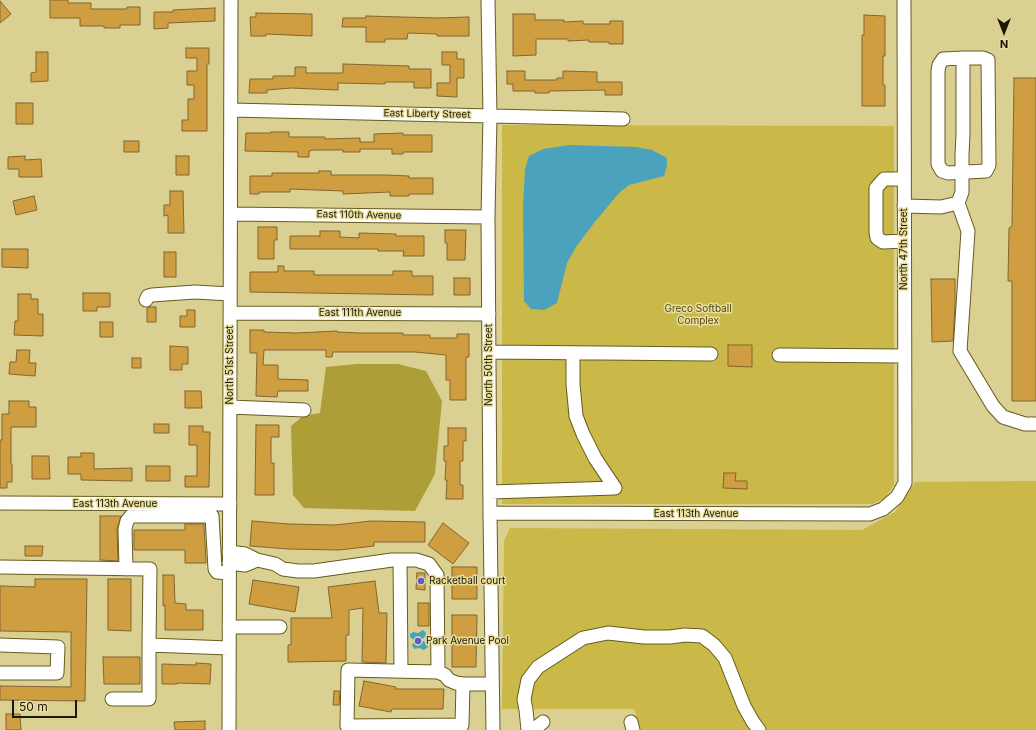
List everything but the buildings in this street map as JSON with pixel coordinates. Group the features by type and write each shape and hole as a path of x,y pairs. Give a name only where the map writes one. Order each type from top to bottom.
{"street":[{"name":"North 51st Street","path":"229,730 231,0"},
{"name":"North 50th Street","path":"488,0 490,116 488,352 493,730"},
{"name":"North 47th Street","path":"897,497 905,482 904,0"},
{"path":"963,58 964,134 962,192 958,203 968,231 960,351 993,406 1003,417 1025,424 1036,424"},
{"path":"963,58 983,58 988,60 989,158 986,171 948,173 942,171 938,164 938,71 939,65 943,59 963,58"},
{"name":"East Liberty Street","path":"231,110 624,119"},
{"path":"904,179 884,179 876,188 876,232 877,238 883,242 904,241"},
{"path":"904,206 941,207 958,203"},
{"name":"East 110th Avenue","path":"230,214 488,217"},
{"path":"146,300 148,296 152,295 195,292 230,294"},
{"name":"East 111th Avenue","path":"230,312 489,314"},
{"path":"488,352 573,354 711,354"},
{"path":"490,492 615,488 595,458 582,434 576,416 573,384 573,354"},
{"path":"779,355 904,356"},
{"path":"230,407 304,410"},
{"name":"East 113th Avenue","path":"490,513 870,514 883,509 897,497"},
{"name":"East 113th Avenue","path":"0,503 230,504"},
{"path":"126,569 125,528 127,521 131,516 212,516 215,569 217,572 245,554 257,560 275,564 284,569 298,572 400,560 423,561 429,564 437,575 438,672"},
{"path":"400,560 401,671"},
{"path":"0,567 150,569 149,699 112,699"},
{"path":"229,627 280,627"},
{"path":"528,730 524,699 528,680 538,667 583,638 608,633 644,637 670,637 685,635 702,636 714,645 725,658 744,706 759,730"},
{"path":"0,645 58,647 58,673 0,673"},
{"path":"149,645 229,648"},
{"path":"463,684 462,725 346,726 348,670 438,672 456,683 492,684"}],"green space":[{"name":"Greco Softball Complex","path":"502,125 894,126 894,485 885,498 873,504 502,504"},
{"path":"1036,481 1036,730 641,730 634,709 502,709 504,541 510,528 862,530 895,512 915,482"}],"shaded area":[{"path":"356,364 398,364 426,371 442,401 435,474 415,511 304,508 293,495 291,426 303,416 320,413 326,367"}],"water":[{"path":"570,145 636,147 652,150 667,158 667,166 664,176 629,185 619,193 576,247 567,263 557,303 544,310 531,309 524,301 523,208 525,169 529,156 543,149"},
{"name":"Park Avenue Pool","path":"423,630 426,633 425,637 422,639 427,643 428,647 424,650 419,648 414,649 412,645 415,641 410,637 410,634 413,632 418,633"}],"place":[{"name":"Racketball court","path":"421,581"},
{"name":"Park Avenue Pool","path":"418,641"}]}
